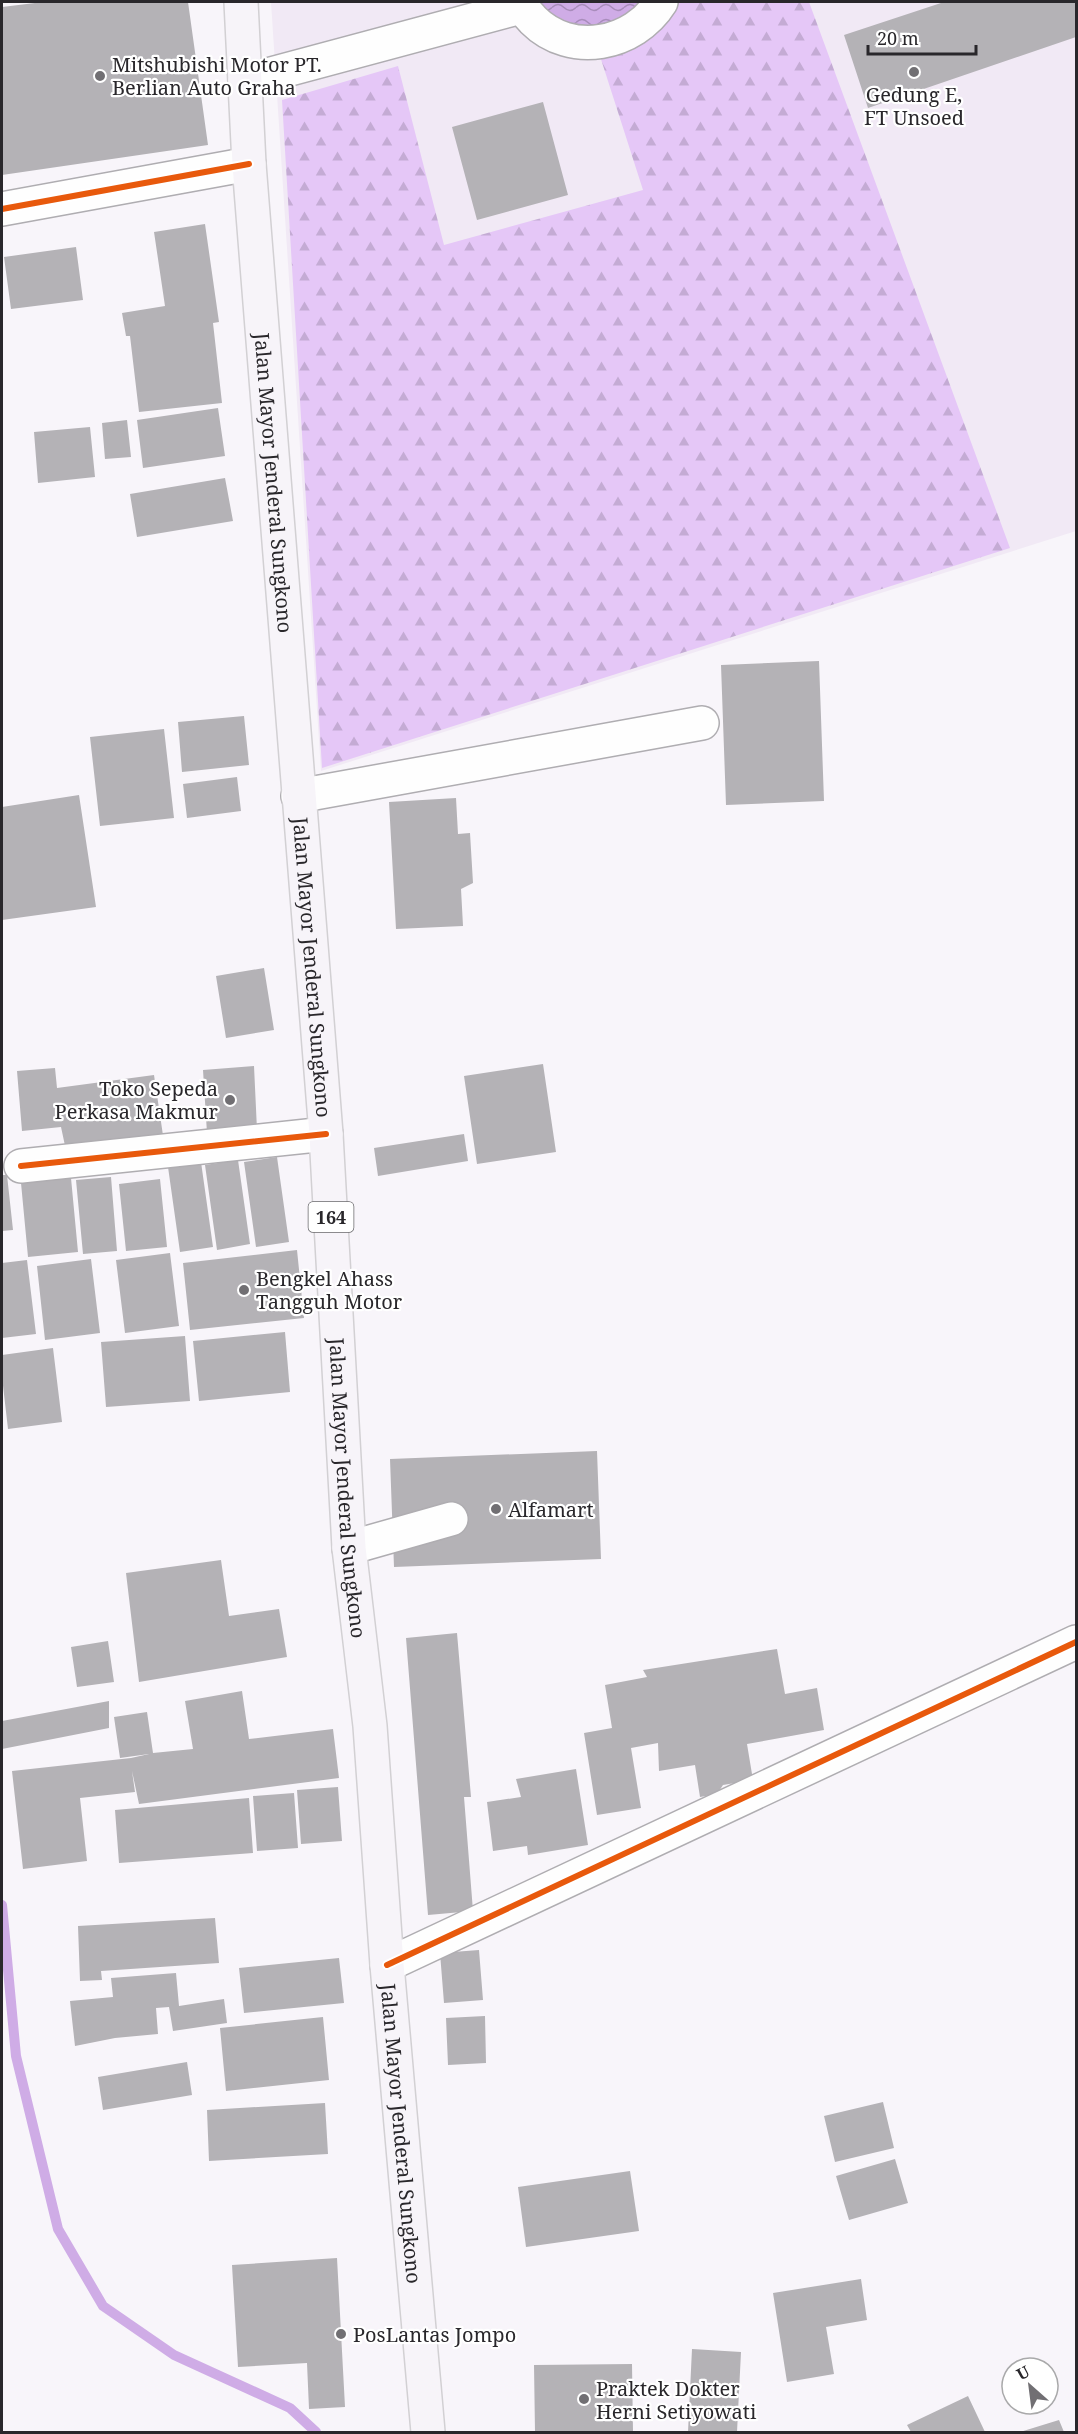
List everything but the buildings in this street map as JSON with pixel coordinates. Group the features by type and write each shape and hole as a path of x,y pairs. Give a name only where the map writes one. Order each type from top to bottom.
{"main road":[{"name":"Jalan Mayor Jenderal Sungkono","path":"246,3 245,81 249,164 326,1134 349,1548 370,1726 387,1965 428,2433"}],"street":[{"path":"245,81 520,4 542,28 560,37 569,41 599,42 627,34 652,16 661,2"},
{"path":"2,209 249,164"},
{"path":"298,796 702,723"},
{"path":"21,1166 326,1134"},
{"path":"349,1548 451,1519"},
{"path":"387,1965 1077,1642"}],"shaded area":[{"path":"271,2 1076,2 1076,531 321,771"}],"green space":[{"path":"674,2 809,2 1010,548 322,768 282,100 398,66 444,245 643,190 599,53"}],"water":[{"path":"530,2 641,2 634,11 619,21 573,30"}],"waterway":[{"path":"2,1905 16,2056 58,2229 103,2306 174,2355 290,2408 316,2432"}],"cycle path":[{"path":"2,209 249,164"},
{"path":"21,1166 326,1134"},
{"path":"387,1965 1076,1642"}],"place":[{"name":"Gedung E, FT Unsoed","path":"914,72"},
{"name":"Mitshubishi Motor PT. Berlian Auto Graha","path":"100,76"},
{"name":"Toko Sepeda Perkasa Makmur","path":"230,1100"},
{"name":"Bengkel Ahass Tangguh Motor","path":"244,1290"},
{"name":"Alfamart","path":"496,1509"},
{"name":"PosLantas Jompo","path":"341,2334"},
{"name":"Praktek Dokter Herni Setiyowati","path":"584,2399"}]}
